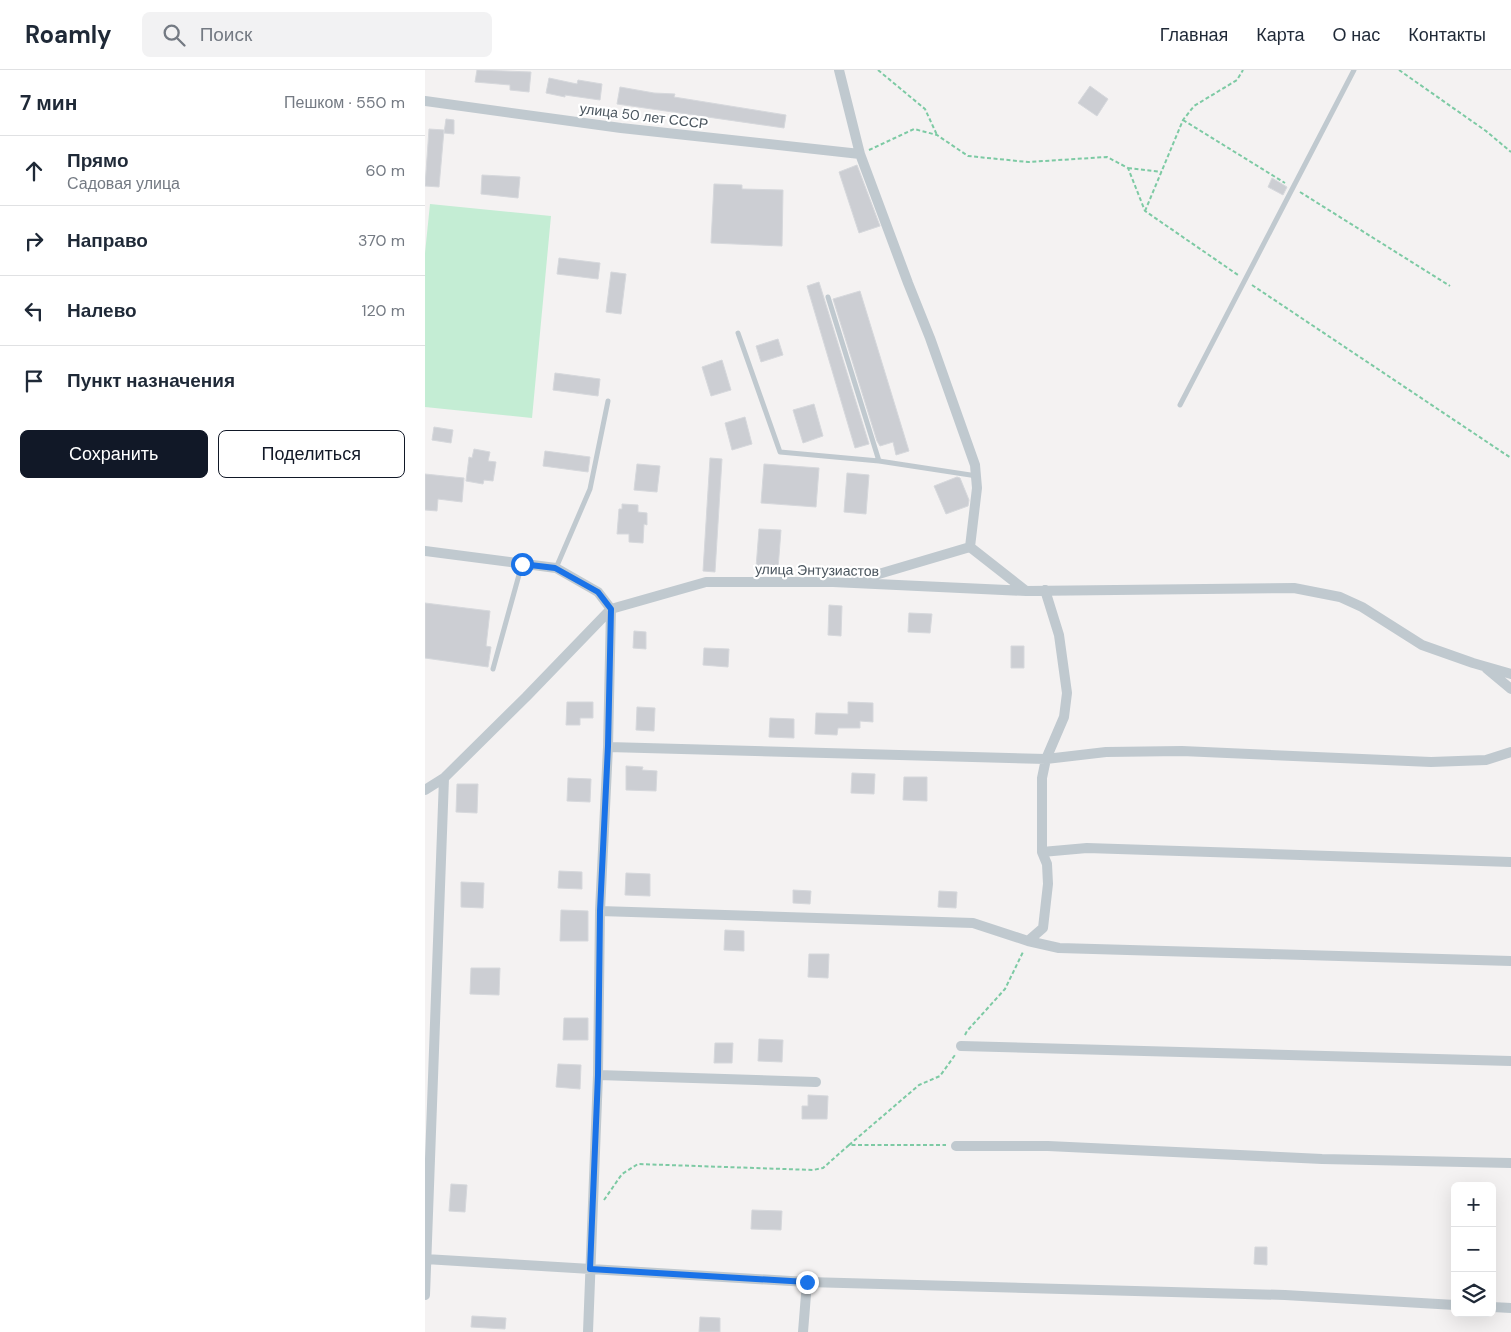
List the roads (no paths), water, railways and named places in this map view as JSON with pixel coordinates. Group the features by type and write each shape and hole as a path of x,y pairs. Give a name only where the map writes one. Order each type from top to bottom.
{"street":[{"path":"839,70 860,154 907,283 930,338 975,465 977,476 970,547"},
{"name":"улица 50 лет СССР","path":"425,101 621,128 860,154"},
{"path":"833,582 872,576 970,547"},
{"path":"970,547 1026,592"},
{"path":"425,551 555,568 598,592 611,609 608,746 600,911 598,1075 588,1332"},
{"name":"улица Энтузиастов","path":"611,609 707,582 833,582 1026,592 1045,590 1294,588 1340,597 1362,607 1422,645 1511,674"},
{"path":"1028,941 1043,928 1048,884 1047,864 1042,852 1042,778 1046,759 1064,717 1067,693 1059,635 1045,590"},
{"path":"425,790 444,778 611,609"},
{"path":"1483,666 1511,688"},
{"path":"608,746 1046,759 1106,752 1182,751 1431,762 1486,760 1511,752"},
{"path":"425,1295 444,778"},
{"path":"1042,852 1087,848 1511,862"},
{"path":"600,911 973,923 1028,941 1059,948 1511,962"},
{"path":"961,1046 1511,1061"},
{"path":"598,1075 817,1082"},
{"path":"956,1146 1048,1146 1322,1159 1511,1163"},
{"path":"426,1259 807,1282 1285,1295 1451,1305"},
{"path":"803,1332 807,1282"},
{"path":"1496,1307 1511,1308"}],"lane":[{"path":"1180,405 1354,70"},
{"path":"828,297 879,461"},
{"path":"738,334 780,452 879,461 977,476"},
{"path":"555,568 590,488 608,401"},
{"path":"493,668 522,564"}]}
